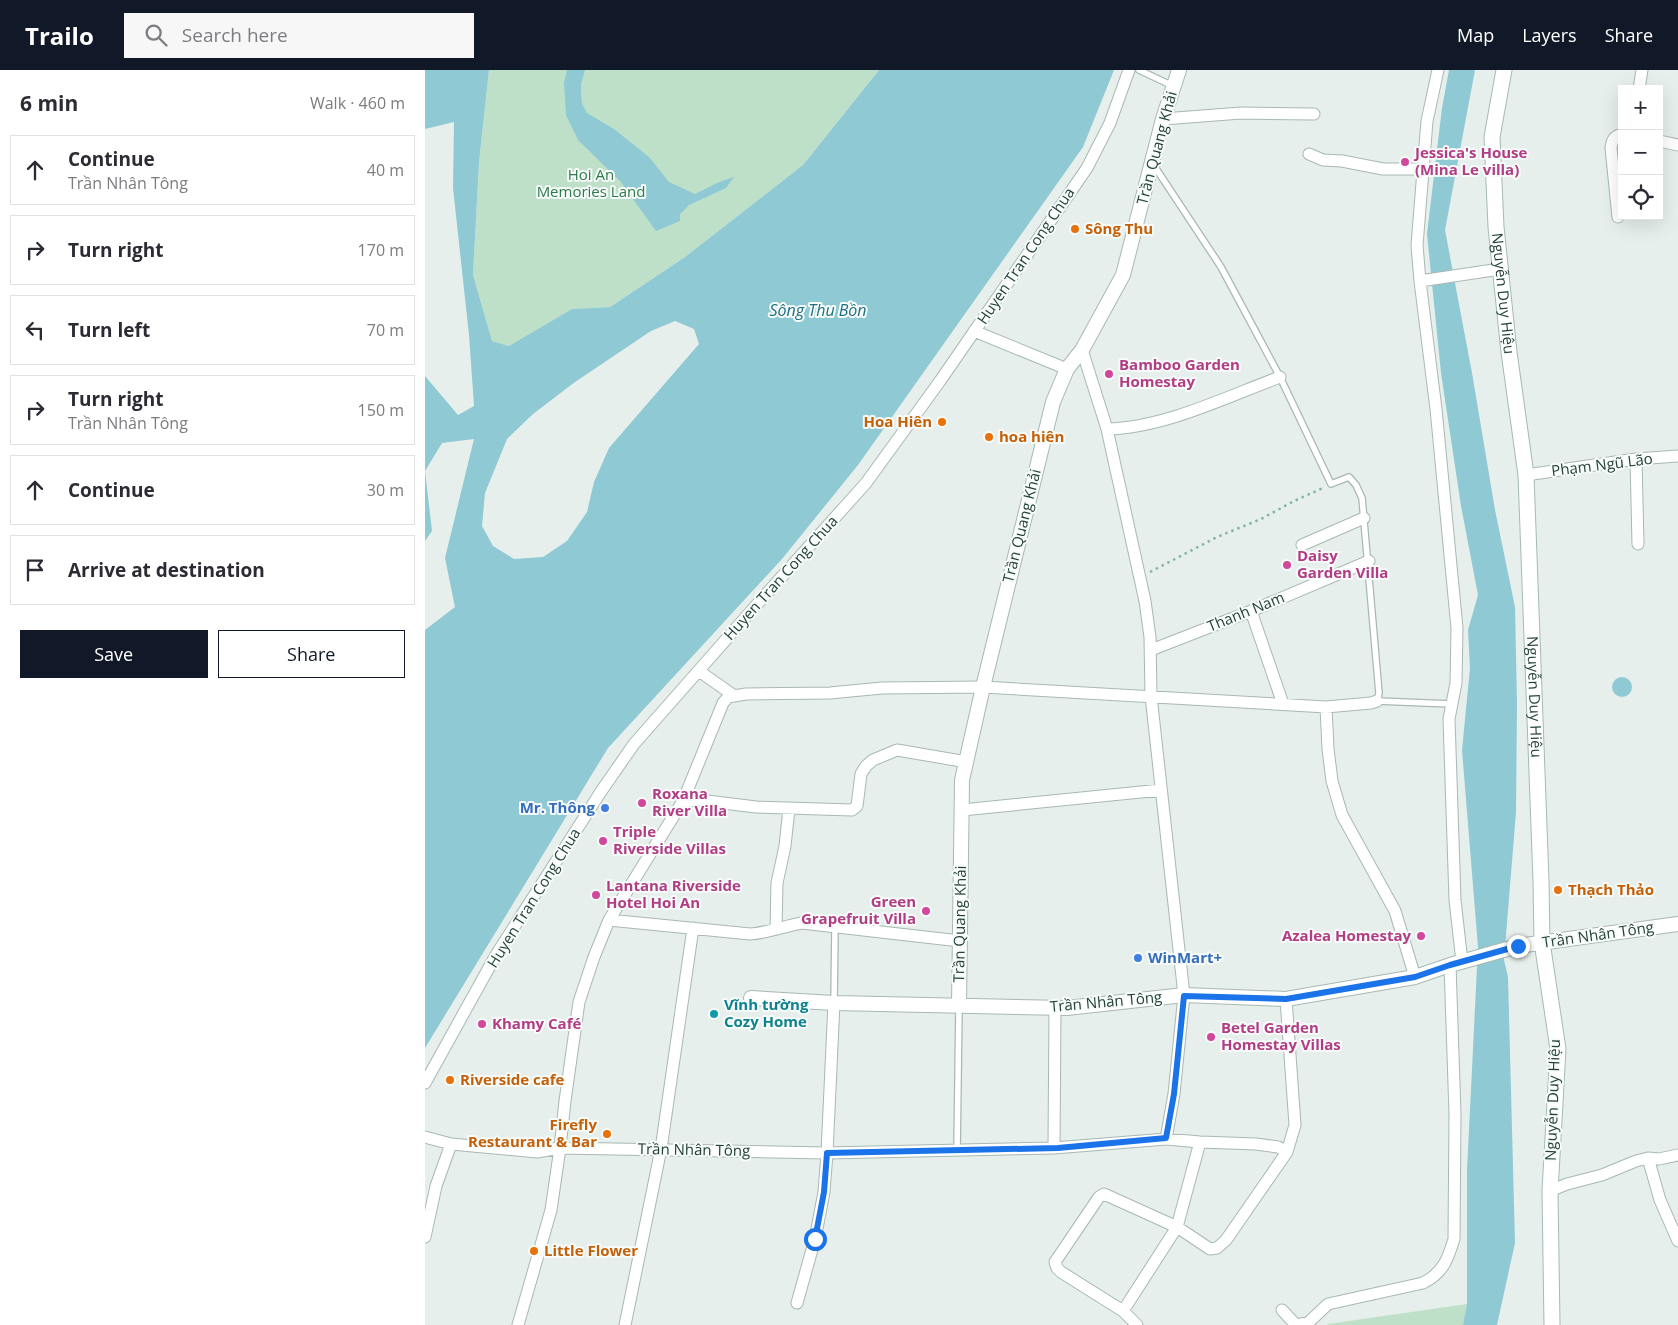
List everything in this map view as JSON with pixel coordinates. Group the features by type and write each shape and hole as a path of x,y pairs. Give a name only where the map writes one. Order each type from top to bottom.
{"main road":[{"name":"Nguyễn Duy Hiệu","path":"1504,70 1492,137 1496,227 1509,352 1526,475 1542,942 1558,1049 1549,1191 1551,1325"}],"street":[{"name":"Huyen Tran Cong Chua","path":"425,1082 497,955 602,790 634,744 866,484 974,331 1087,168 1110,123 1129,70"},
{"name":"Trần Quang Khải","path":"959,1005 963,780 983,687 1053,402 1067,369 1082,350 1123,275 1163,119 1179,70"},
{"path":"1282,1310 1296,1325 1309,1322 1328,1304 1423,1283 1435,1277 1448,1258 1454,1239 1459,963 1449,719 1456,683 1457,628 1436,409 1417,245 1427,121 1438,70"},
{"path":"1639,85 1641,70"},
{"path":"1163,119 1223,114 1313,114"},
{"path":"1618,135 1612,140 1611,148 1618,217"},
{"path":"1663,142 1678,145"},
{"path":"1309,154 1323,160 1342,161 1383,169 1424,169"},
{"path":"1420,281 1500,269"},
{"path":"974,331 1067,369"},
{"path":"1082,350 1107,429 1145,601 1151,650 1151,696 1184,996 1174,1094 1166,1138"},
{"path":"1107,429 1125,428 1171,417 1280,377"},
{"name":"Phạm Ngũ Lão","path":"1526,475 1636,459 1678,456"},
{"path":"1636,459 1638,544"},
{"path":"1301,545 1364,518"},
{"name":"Thanh Nam","path":"1151,650 1251,611 1369,561"},
{"path":"1251,611 1283,704"},
{"path":"699,671 733,695"},
{"path":"518,1325 551,1210 579,1002 609,920 683,801 723,703 728,697 733,695 830,693 882,688 983,687 1325,707 1377,701"},
{"path":"1325,707 1327,749 1332,781 1342,815 1395,911 1415,977"},
{"path":"683,801 699,800 756,808 855,808 857,806 861,774 865,766 873,760 897,750 967,762"},
{"path":"962,810 1161,790"},
{"path":"776,929 777,882 785,846 789,809"},
{"path":"609,920 750,934 764,933 802,923 960,941"},
{"name":"Trần Nhân Tông","path":"751,998 834,1003 1055,1008 1184,996 1286,999 1415,977 1518,946 1678,924"},
{"path":"625,1325 661,1149 693,928"},
{"path":"1137,1325 1123,1311 1061,1272 1055,1262 1099,1197 1104,1194 1177,1227 1210,1249 1217,1248 1226,1240 1287,1152 1295,1125 1286,999"},
{"path":"797,1303 815,1239 824,1192 834,1003"},
{"path":"1054,1148 1055,1008"},
{"name":"Trần Nhân Tông","path":"429,1139 451,1144 537,1152 560,1148 827,1153 957,1152 1054,1148 1166,1138 1200,1142 1256,1144 1278,1147 1287,1152"},
{"path":"1123,1311 1177,1227 1200,1142"},
{"path":"425,1237 436,1186 451,1144"},
{"path":"1549,1191 1602,1175 1647,1158 1659,1159 1678,1155"},
{"path":"1647,1158 1660,1200 1678,1241"}],"lane":[{"path":"1139,70 1173,86"},
{"path":"1153,164 1221,267 1280,377 1331,484 1349,477 1356,485 1362,498 1369,561 1369,594 1379,693 1377,701 1452,704"},
{"path":"834,1003 835,927"},
{"path":"957,1152 959,1005"}],"path":[{"path":"1139,577 1217,537 1261,519 1294,500 1331,484"}],"green space":[{"name":"Hoi An Memories Land","path":"489,70 879,70 803,165 685,257 610,307 572,309 510,346 492,341 473,275 479,162"},
{"path":"1467,1304 1463,1325 1327,1325 1328,1324"}],"water":[{"name":"Sông Thu Bồn","path":"425,70 489,70 479,162 473,275 492,341 509,346 572,309 610,307 685,257 803,165 879,70 1114,70 1083,147 858,465 782,559 608,748 425,1048 425,630 455,607 445,558 474,439 442,443 425,471 425,376 458,415 474,406 469,335 453,188 454,122 425,129","holes":["675,321 694,329 699,344 609,448 594,482 587,512 567,541 543,557 514,559 493,546 482,526 485,493 507,439 533,414 575,382 651,331"]},
{"path":"567,70 585,70 581,92 582,104 587,113 614,129 649,157 669,182 695,194 734,177 726,188 689,205 680,214 680,221 656,231 620,181 578,140 566,115 564,83"},
{"path":"1449,70 1475,70 1445,230 1495,510 1515,607 1517,703 1516,812 1504,960 1508,977 1515,1243 1497,1325 1463,1325 1467,1304 1467,1170 1478,947 1462,750 1470,668 1468,630 1478,595 1461,506 1441,373 1427,234 1442,108"},
{"path":"425,471 432,531 425,541"},
{"path":"1622,677 1629,680 1632,687 1629,694 1622,697 1615,694 1612,687 1615,680"}],"place":[{"name":"Jessica's House (Mina Le villa)","path":"1405,162"},
{"name":"Sông Thu","path":"1075,229"},
{"name":"Bamboo Garden Homestay","path":"1109,374"},
{"name":"Hoa Hiên","path":"942,422"},
{"name":"hoa hiên","path":"989,437"},
{"name":"Daisy Garden Villa","path":"1287,565"},
{"name":"Roxana River Villa","path":"642,803"},
{"name":"Mr. Thông","path":"605,808"},
{"name":"Triple Riverside Villas","path":"603,841"},
{"name":"Thạch Thảo","path":"1558,890"},
{"name":"Lantana Riverside Hotel Hoi An","path":"596,895"},
{"name":"Green Grapefruit Villa","path":"926,911"},
{"name":"Azalea Homestay","path":"1421,936"},
{"name":"WinMart+","path":"1138,958"},
{"name":"Vĩnh tường Cozy Home","path":"714,1014"},
{"name":"Khamy Café","path":"482,1024"},
{"name":"Betel Garden Homestay Villas","path":"1211,1037"},
{"name":"Riverside cafe","path":"450,1080"},
{"name":"Firefly Restaurant & Bar","path":"607,1134"},
{"name":"Little Flower","path":"534,1251"}],"route":[{"path":"815,1239 824,1192 827,1153 957,1152 1058,1148 1166,1138 1174,1094 1184,996 1286,999 1415,977 1518,946"}]}
